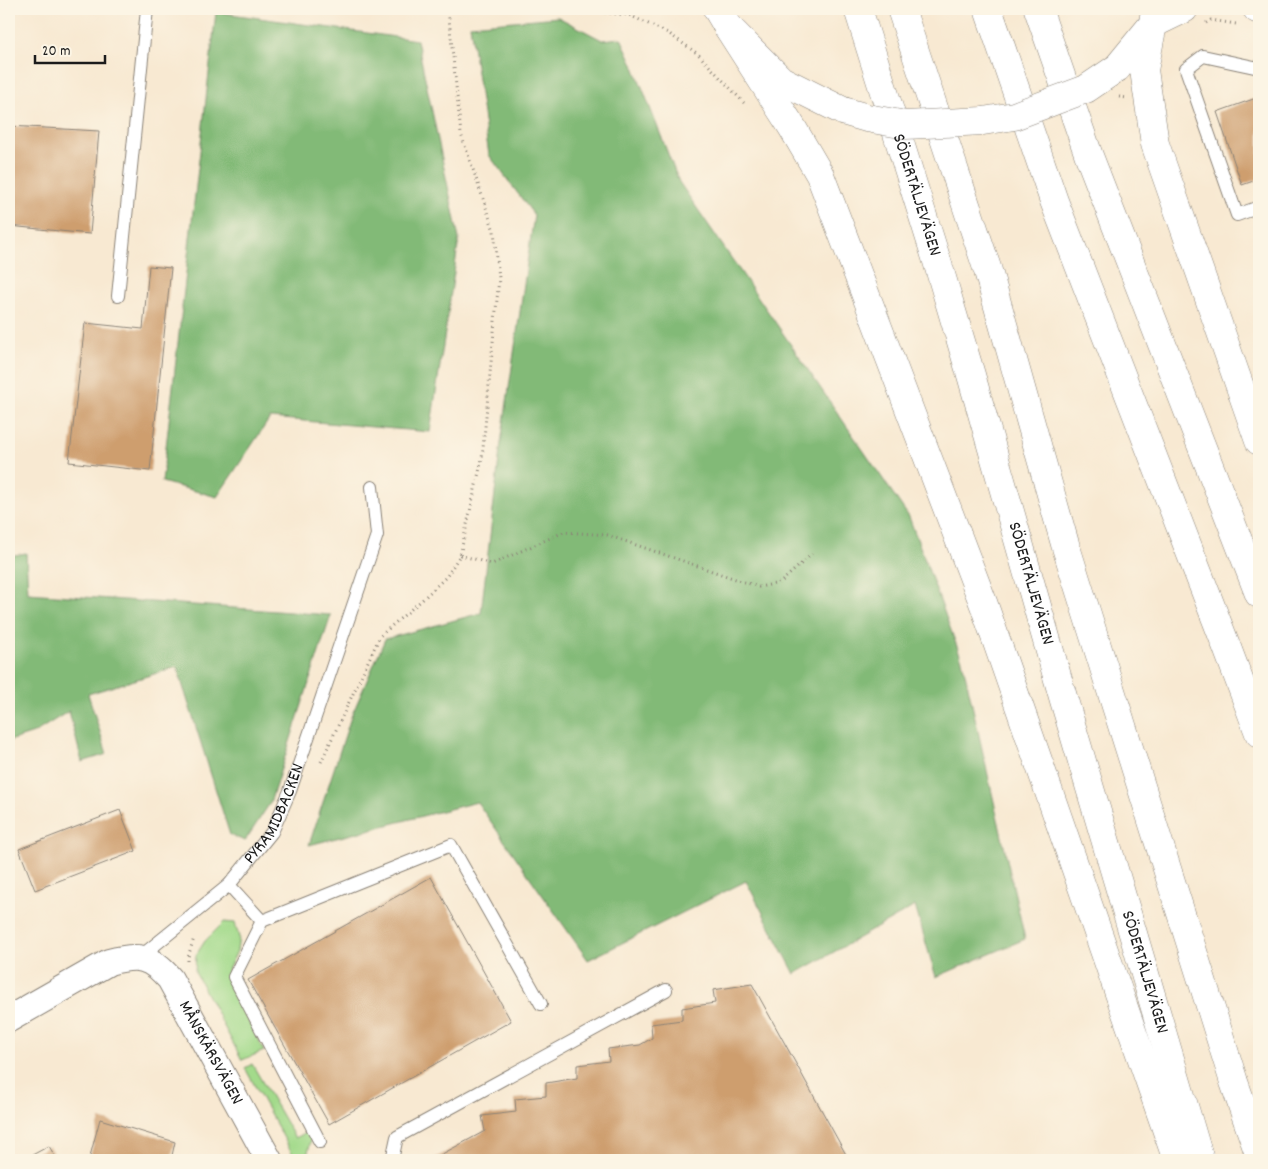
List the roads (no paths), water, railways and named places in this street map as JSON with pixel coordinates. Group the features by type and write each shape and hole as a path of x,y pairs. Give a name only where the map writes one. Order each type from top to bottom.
{"main road":[{"path":"701,9 722,18 781,80 843,111 867,118 906,125 983,121 1014,116 1086,89 1118,68 1154,16 1184,9"},
{"name":"SÖDERTÄLJEVÄGEN","path":"858,9 962,346 1063,697 1200,1160"},
{"path":"901,9 988,271 1065,544 1234,1082 1259,1154"},
{"path":"988,9 1054,201 1259,733"},
{"path":"1038,9 1088,156 1259,594"},
{"path":"1154,16 1144,70 1155,144 1259,441"},
{"path":"722,18 820,174 984,605 1177,1160"}],"street":[{"path":"9,1019 109,962 124,957 140,957"},
{"name":"MÅNSKÄRSVÄGEN","path":"140,957 157,966 170,979 269,1160"}],"lane":[{"path":"118,296 147,9"},
{"path":"1259,68 1203,56 1186,69 1237,214 1259,207"},
{"name":"PYRAMIDBACKEN","path":"140,957 229,885 272,832 290,791 377,535 372,486"},
{"path":"320,1142 234,977 262,921 451,845 541,1004"},
{"path":"229,885 262,921"},
{"path":"392,1160 397,1137 666,990"}]}
